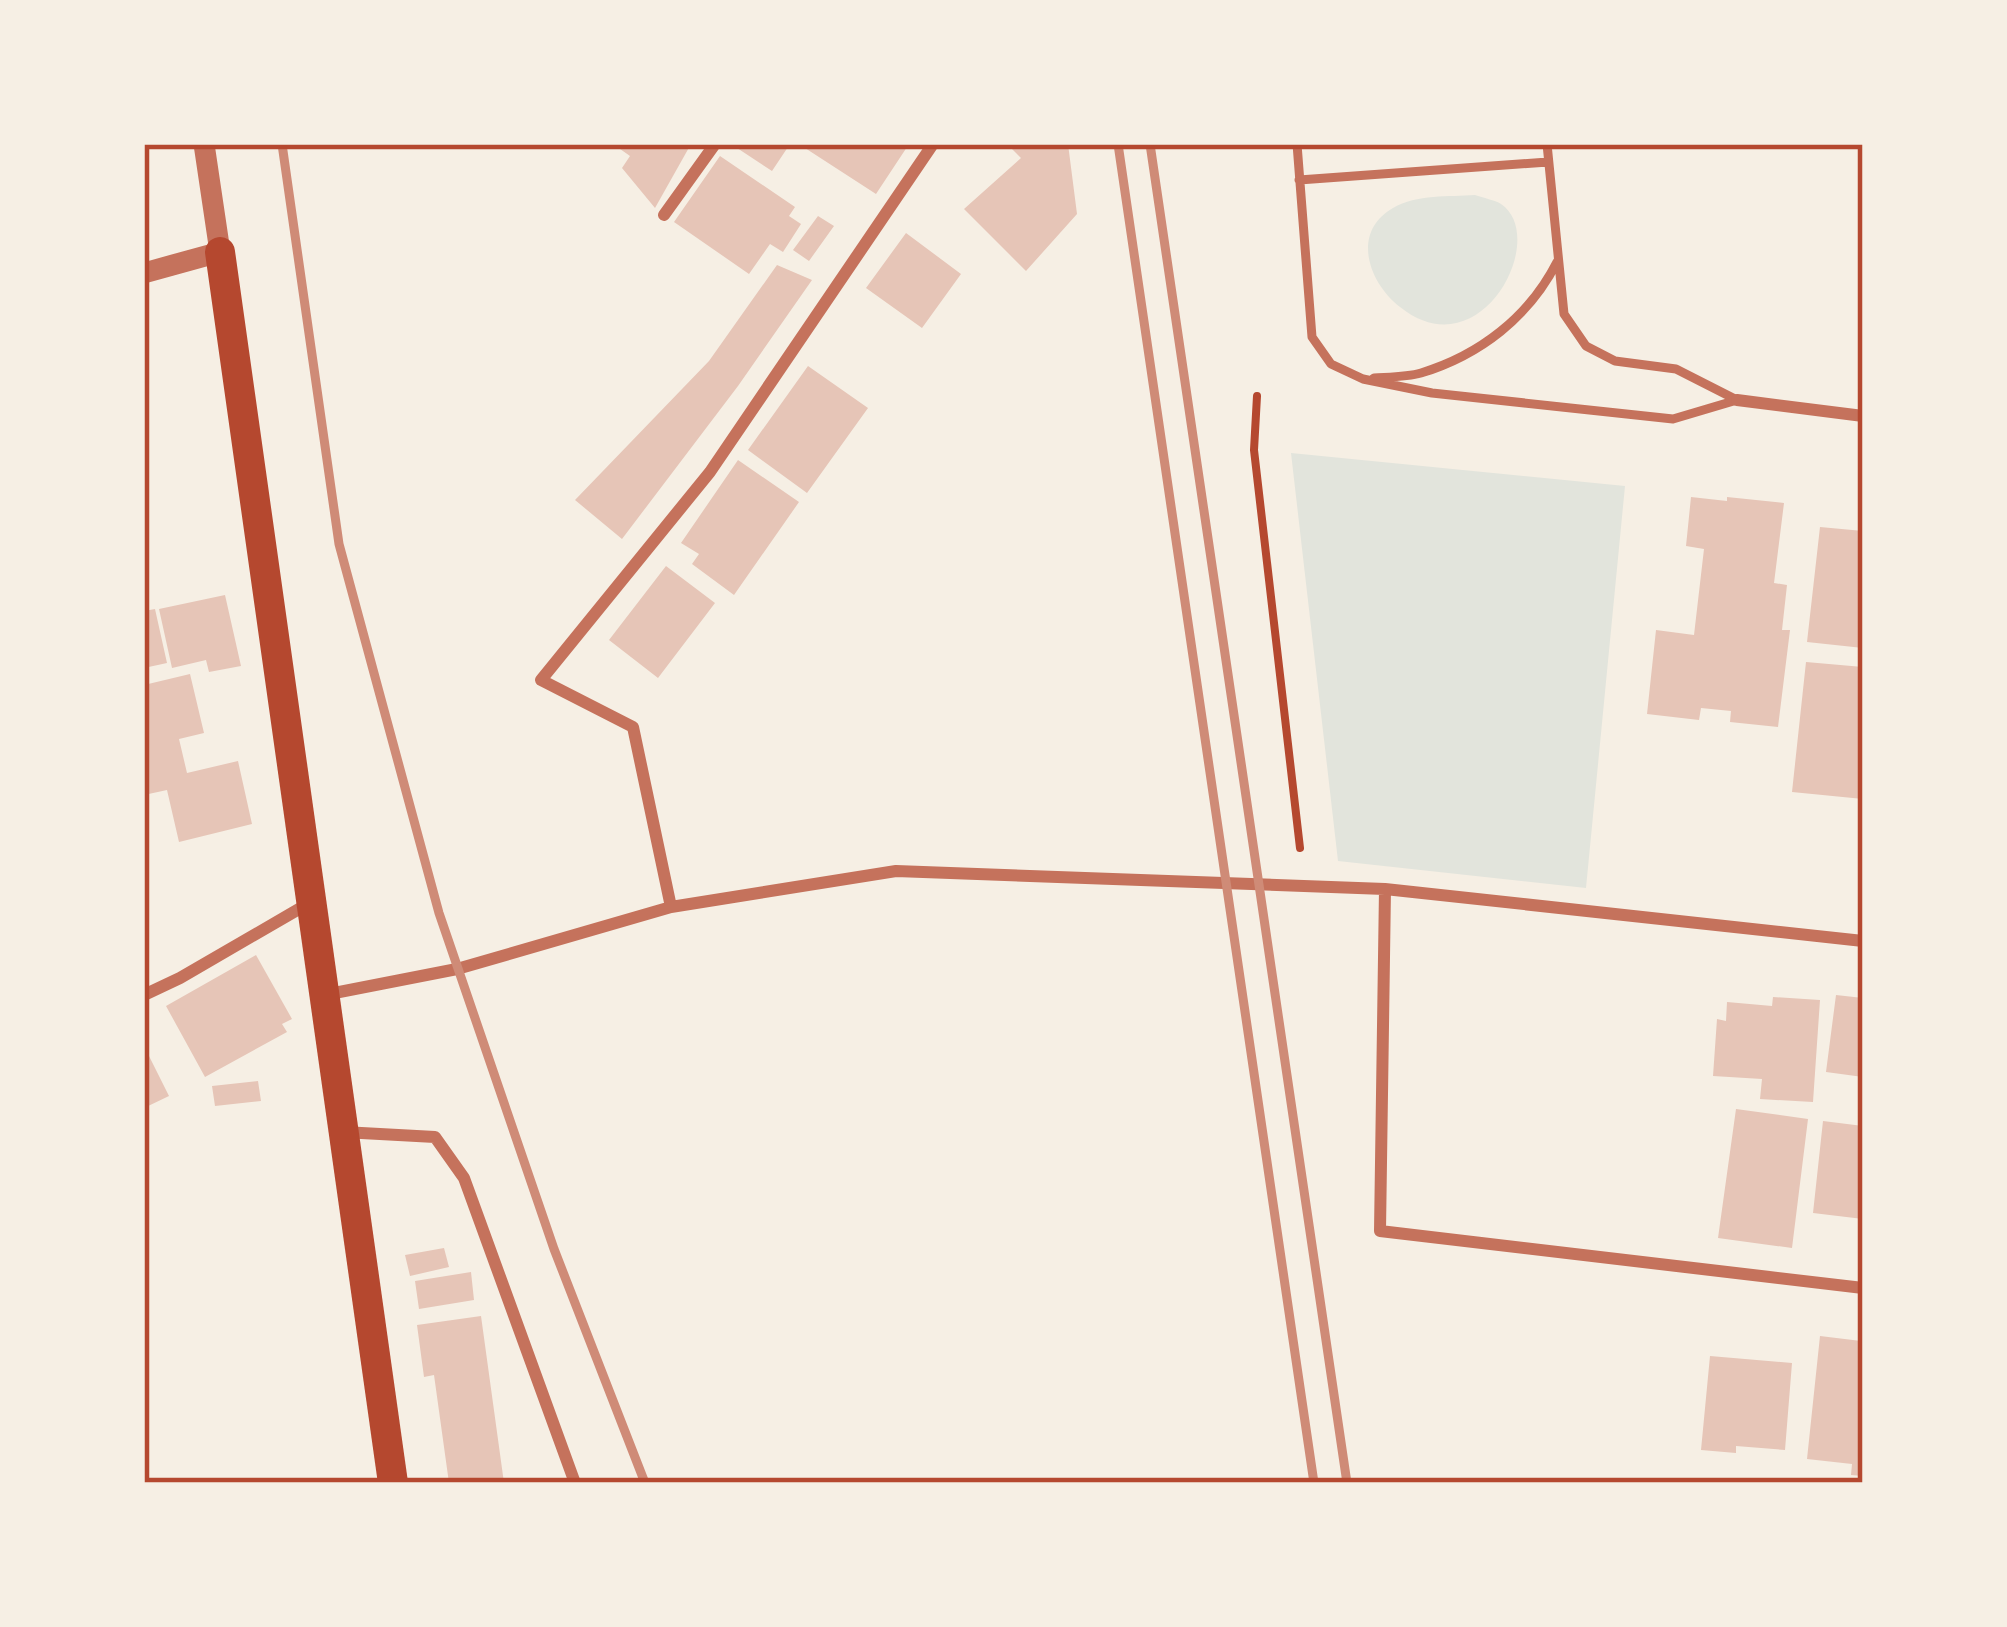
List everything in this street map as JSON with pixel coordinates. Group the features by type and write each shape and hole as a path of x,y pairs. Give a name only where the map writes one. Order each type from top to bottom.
{"main road":[{"path":"220,252 393,1483"}],"street":[{"path":"144,273 220,252 204,144"},
{"path":"664,215 715,144"},
{"path":"671,907 633,727 542,680 710,472 933,144"},
{"path":"1737,400 1863,416"},
{"path":"324,995 458,969 671,907 896,871 1385,889 1863,941"},
{"path":"1385,889 1380,1231 1863,1288"},
{"path":"144,995 311,902"},
{"path":"344,1132 435,1137 464,1178 575,1483"}],"lane":[{"path":"1298,144 1312,337 1331,364 1363,379 1432,393 1673,419 1737,400"},
{"path":"1547,144 1564,314 1586,346 1615,362 1676,369 1737,400"},
{"path":"1299,180 1549,162"},
{"path":"1363,379 1417,374 1468,355 1514,322 1557,262"}],"path":[{"path":"1257,396 1254,450 1304,886"}],"shaded area":[{"path":"1475,195 1501,204 1514,221 1517,243 1512,268 1499,292 1480,312 1457,323 1430,323 1400,307 1380,284 1369,257 1372,230 1393,208 1412,200"},
{"path":"1291,453 1625,486 1586,888 1338,861"}],"building":[{"path":"613,144 691,144 655,208 622,168 630,156"},
{"path":"731,144 790,144 772,171"},
{"path":"808,144 909,144 876,194 805,148"},
{"path":"1068,144 1077,214 1026,271 964,209 1021,158 1010,147"},
{"path":"720,156 795,207 789,216 801,224 783,252 770,244 749,274 674,222"},
{"path":"818,216 834,226 809,261 793,250"},
{"path":"906,233 961,274 922,328 866,288"},
{"path":"777,265 812,280 622,539 575,500 709,361"},
{"path":"808,366 868,408 807,493 748,450"},
{"path":"738,460 799,502 734,595 692,564 699,554 681,543"},
{"path":"1691,497 1784,503 1774,583 1787,585 1782,630 1790,630 1778,727 1730,722 1731,711 1701,708 1699,720 1647,714 1656,630 1694,635 1704,549 1686,546"},
{"path":"1820,527 1863,531 1863,648 1807,642"},
{"path":"666,566 715,603 658,678 609,640"},
{"path":"225,595 241,666 209,672 206,660 172,668 159,609"},
{"path":"155,609 167,663 144,668 144,611"},
{"path":"1806,662 1863,667 1863,799 1792,792"},
{"path":"190,674 204,733 179,739 187,773 238,761 252,824 179,842 167,790 144,795 144,685"},
{"path":"256,955 292,1019 282,1024 287,1032 205,1077 166,1006"},
{"path":"1836,995 1863,998 1863,1077 1826,1072"},
{"path":"1773,997 1820,1000 1813,1102 1760,1099 1762,1079 1713,1076 1717,1019 1726,1021 1727,1002 1772,1006"},
{"path":"144,1046 169,1096 144,1108"},
{"path":"258,1081 261,1101 215,1106 212,1086"},
{"path":"1736,1109 1808,1119 1792,1248 1718,1238"},
{"path":"1823,1121 1863,1126 1863,1219 1813,1213"},
{"path":"444,1248 449,1267 410,1276 405,1255"},
{"path":"471,1272 474,1300 419,1309 415,1281"},
{"path":"481,1316 504,1483 449,1483 434,1375 424,1377 417,1325"},
{"path":"1820,1336 1861,1341 1863,1476 1851,1475 1852,1464 1807,1459"},
{"path":"1710,1356 1792,1363 1785,1450 1736,1446 1736,1453 1701,1450"}],"railway":[{"path":"282,144 339,544 439,913 554,1249 645,1483"},
{"path":"1118,144 1314,1483"},
{"path":"1150,144 1347,1483"}]}
